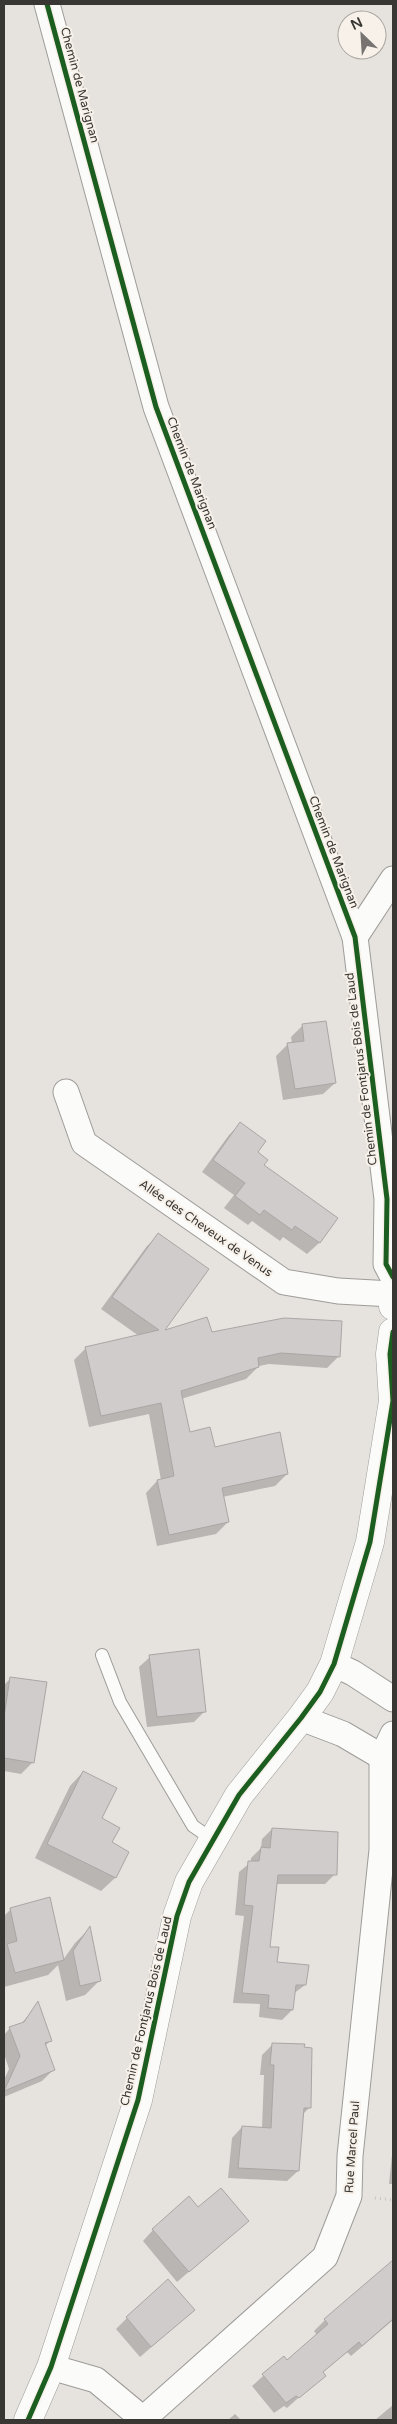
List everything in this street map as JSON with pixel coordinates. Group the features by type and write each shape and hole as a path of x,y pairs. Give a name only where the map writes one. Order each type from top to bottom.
{"street":[{"name":"Chemin de Marignan","path":"47,4 156,407 355,936"},
{"path":"355,936 393,879"},
{"name":"Chemin de Fontjarus Bois de Laud","path":"355,936 390,1203 386,1264 393,1291"},
{"name":"Allée des Cheveux de Venus","path":"66,1092 84,1143 284,1282 338,1291 393,1291"},
{"name":"Chemin de Fontjarus Bois de Laud","path":"28,2420 51,2367 138,2100 177,1916 189,1882 212,1838 240,1794 320,1692 334,1664 370,1542 393,1401 390,1354 393,1332"},
{"path":"334,1664 353,1673 393,1699"},
{"path":"301,1718 343,1734 382,1757 393,1734"},
{"name":"Rue Marcel Paul","path":"143,2420 326,2257 350,2196 350,2156 382,1850 382,1757"},
{"path":"382,1850 393,1872"},
{"path":"51,2367 96,2380 143,2420"}],"lane":[{"path":"102,1655 120,1702 193,1826 212,1838"}],"building":[{"path":"326,1021 336,1083 295,1089 287,1043 304,1041 302,1024"},
{"path":"240,1122 266,1141 258,1152 268,1160 264,1165 338,1218 320,1243 295,1226 292,1230 264,1210 260,1215 235,1196 245,1183 213,1160"},
{"path":"158,1233 209,1269 165,1330 207,1317 212,1332 284,1318 342,1321 340,1357 281,1353 258,1358 259,1367 181,1391 190,1432 210,1427 215,1447 280,1432 288,1474 222,1488 229,1522 169,1535 157,1480 174,1476 161,1403 101,1416 85,1347 159,1330 112,1297"},
{"path":"199,1649 206,1712 157,1717 149,1655"},
{"path":"10,1677 47,1682 34,1763 4,1758 4,1717"},
{"path":"83,1771 117,1788 102,1818 120,1828 112,1842 129,1852 116,1878 47,1844"},
{"path":"272,1828 338,1832 337,1875 278,1875 270,1947 279,1947 277,1962 309,1965 306,1985 296,1985 293,2010 268,2008 269,1995 242,1993 253,1906 244,1905 248,1861 259,1861 261,1847 270,1848"},
{"path":"50,1897 64,1960 15,1973 7,1944 17,1941 10,1908"},
{"path":"90,1926 101,1981 80,1986 73,1951"},
{"path":"38,2001 52,2041 45,2043 55,2070 4,2091 20,2056 9,2027 24,2022"},
{"path":"272,2043 305,2044 304,2047 312,2048 311,2108 304,2108 299,2171 238,2168 242,2126 271,2128 274,2065 270,2065"},
{"path":"221,2188 249,2221 189,2272 152,2229 189,2196 198,2207"},
{"path":"393,2260 393,2319 362,2346 359,2342 323,2372 326,2376 299,2398 296,2396 286,2403 262,2374 284,2356 287,2360 328,2324 324,2319"},
{"path":"168,2279 195,2310 151,2347 126,2317"}],"cycle path":[{"path":"47,4 156,407 355,937 387,1199 386,1264 393,1277"},
{"path":"28,2420 51,2367 138,2100 177,1916 189,1882 239,1795 320,1692 334,1664 370,1542 393,1401 390,1354 393,1332"}]}
